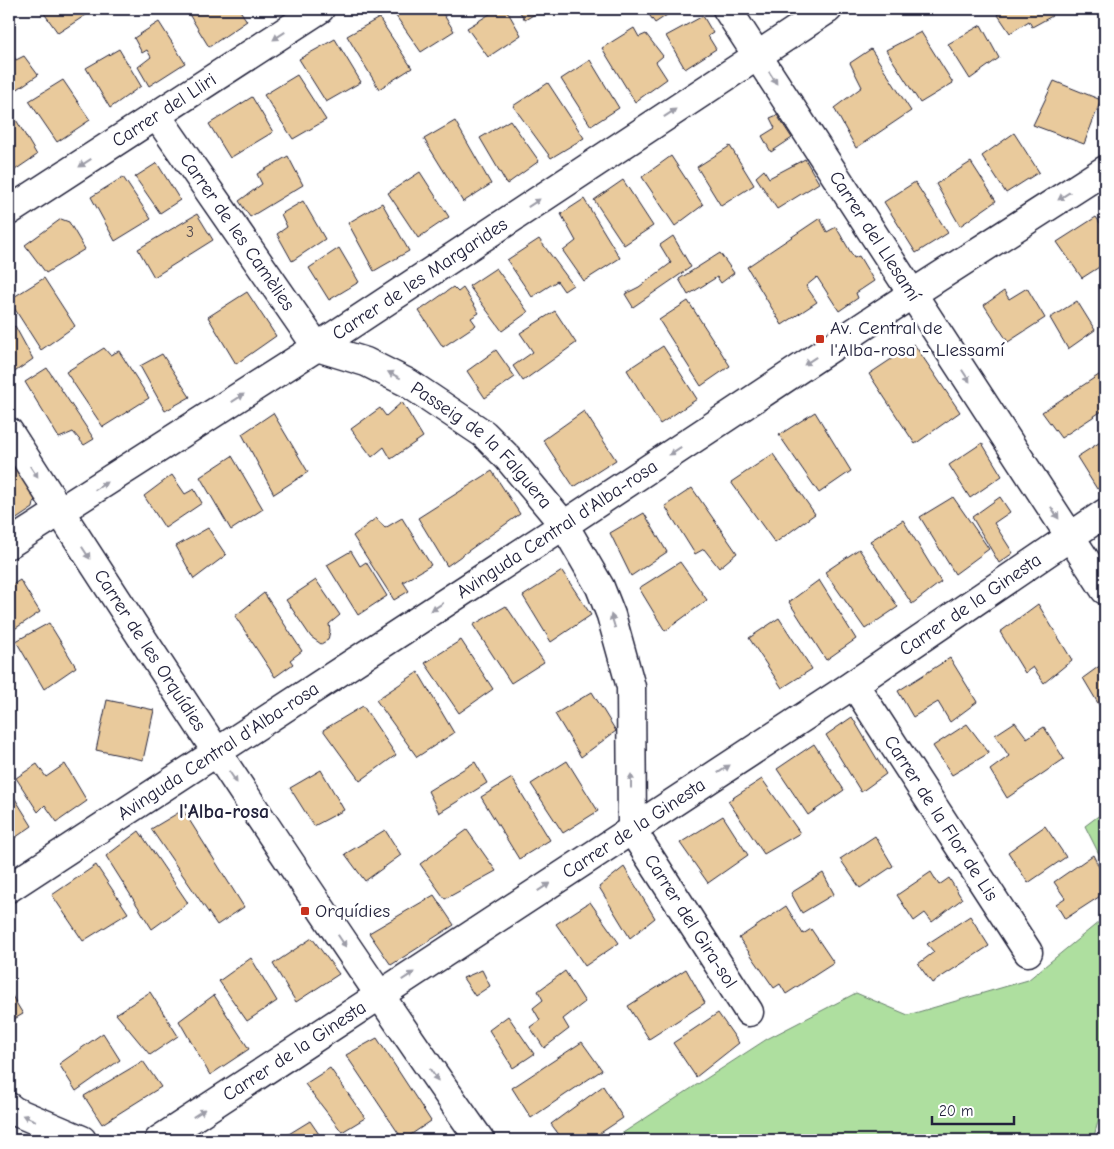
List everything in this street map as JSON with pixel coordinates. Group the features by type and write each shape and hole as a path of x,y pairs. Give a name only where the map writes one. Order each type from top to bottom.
{"street":[{"name":"Carrer del Lliri","path":"9,212 320,9"},
{"name":"Carrer del Llesamí","path":"727,9 1105,590"},
{"name":"Carrer de les Margarides","path":"9,544 317,347 828,9"},
{"name":"Carrer de les Camèlies","path":"157,116 317,347"},
{"name":"Avinguda Central d'Alba-rosa","path":"9,888 564,525 912,294 1105,170"},
{"name":"Passeig de la Falguera","path":"317,347 366,362 408,383 484,434 508,458 564,525 600,587 632,687 632,830"},
{"name":"Carrer de les Orquídies","path":"9,432 217,753 378,995 480,1140"},
{"name":"Carrer de la Ginesta","path":"159,1140 854,684 1105,513"},
{"name":"Carrer de la Flor de Lis","path":"854,684 1028,952"},
{"name":"Carrer del Gira-sol","path":"632,830 749,1012"},
{"path":"9,1107 14,1112 82,1140"}],"green space":[{"path":"1105,811 1105,866 1085,826"},
{"path":"1105,917 1105,1096 1093,1140 612,1140 767,1039 856,993 908,1015 1028,980"}],"building":[{"path":"41,9 87,9 89,13 58,33"},
{"path":"190,9 239,9 247,21 209,47 187,11"},
{"path":"391,9 440,9 454,31 421,52"},
{"path":"498,9 506,9 521,35 488,57 467,28"},
{"path":"518,9 543,9 525,20"},
{"path":"645,9 676,9 655,23"},
{"path":"755,9 770,9 759,15"},
{"path":"994,9 1047,9 1052,16 1032,27 1029,21 1010,33"},
{"path":"703,16 713,33 708,36 716,49 685,69 666,36"},
{"path":"379,18 412,68 379,89 347,36"},
{"path":"159,22 185,63 149,86 138,67 151,57 147,50 142,53 134,38"},
{"path":"981,25 999,58 970,79 948,44"},
{"path":"634,28 639,37 646,34 663,56 656,62 667,79 635,102 602,48"},
{"path":"921,32 953,83 920,103 886,50"},
{"path":"335,39 361,82 326,102 299,59"},
{"path":"9,49 16,60 24,56 38,75 9,95"},
{"path":"119,49 141,86 110,108 86,68"},
{"path":"871,49 911,111 856,148 834,108 862,87 850,63"},
{"path":"590,60 619,108 591,126 561,79"},
{"path":"297,75 326,120 293,139 264,95"},
{"path":"63,80 90,120 57,142 29,101"},
{"path":"1054,81 1101,100 1084,144 1033,125"},
{"path":"548,83 584,138 551,158 513,106"},
{"path":"252,97 273,132 230,158 209,124"},
{"path":"777,115 792,138 771,152 762,136 775,128 770,118"},
{"path":"15,118 37,155 9,174 9,122"},
{"path":"510,120 539,161 507,184 480,138"},
{"path":"455,121 491,184 463,202 424,139"},
{"path":"1014,133 1039,172 1006,193 982,156"},
{"path":"730,146 754,185 721,206 697,167"},
{"path":"288,156 303,185 250,217 239,201 262,184 257,174"},
{"path":"671,156 703,205 675,226 642,177"},
{"path":"805,159 819,183 777,209 756,177 764,170 769,178"},
{"path":"971,162 996,201 960,226 936,184"},
{"path":"157,163 180,200 160,213 135,177"},
{"path":"420,172 449,217 418,238 388,193"},
{"path":"123,177 151,219 115,241 91,197"},
{"path":"623,180 653,226 624,245 594,200"},
{"path":"915,182 948,233 916,253 884,202"},
{"path":"584,199 620,258 584,281 563,251 576,241 561,214"},
{"path":"303,201 325,239 292,261 277,234 287,227 281,214"},
{"path":"382,203 409,251 374,271 348,223"},
{"path":"197,214 213,240 154,277 138,249"},
{"path":"1096,217 1105,230 1105,265 1082,278 1057,242"},
{"path":"820,218 827,232 836,227 854,258 859,256 874,281 856,293 858,298 839,311 817,277 806,286 817,302 782,325 747,267"},
{"path":"61,219 69,222 85,249 46,273 25,245"},
{"path":"673,236 691,267 633,307 625,294 639,287 671,263 660,245"},
{"path":"539,239 573,285 564,291 557,281 532,297 507,260"},
{"path":"339,248 359,282 329,300 309,268"},
{"path":"720,253 734,273 721,283 717,277 688,295 679,279"},
{"path":"496,268 528,312 502,331 469,286"},
{"path":"44,278 75,326 41,350 9,300"},
{"path":"453,287 458,292 463,288 479,313 471,318 476,325 443,347 419,311"},
{"path":"1027,288 1045,318 1008,342 984,305 1004,291 1009,299"},
{"path":"247,292 276,336 236,364 208,317"},
{"path":"688,301 730,366 701,386 659,320"},
{"path":"1077,301 1095,330 1068,349 1050,318"},
{"path":"555,311 576,343 523,381 513,366 533,352 520,333"},
{"path":"15,326 33,359 9,376 9,330"},
{"path":"914,344 960,412 915,444 869,374"},
{"path":"663,346 697,399 660,424 627,370"},
{"path":"104,348 110,355 119,351 149,398 103,427 66,372"},
{"path":"496,350 515,377 485,398 467,371"},
{"path":"162,354 190,397 165,411 140,366"},
{"path":"47,368 94,439 84,445 73,432 59,438 25,382"},
{"path":"1105,371 1105,409 1061,438 1042,412"},
{"path":"402,402 423,437 391,459 384,447 372,457 351,429 380,408 386,416"},
{"path":"584,411 616,460 574,487 543,440"},
{"path":"815,412 851,471 819,493 779,435"},
{"path":"273,413 308,472 274,494 242,434"},
{"path":"1105,439 1105,483 1097,489 1077,457"},
{"path":"982,443 1002,476 970,498 949,465"},
{"path":"773,454 815,514 775,543 731,482"},
{"path":"232,456 263,509 231,530 200,477"},
{"path":"11,460 35,498 33,508 9,524 9,461"},
{"path":"492,471 520,514 447,566 418,518"},
{"path":"172,475 185,494 194,489 202,503 165,528 144,496"},
{"path":"692,488 737,553 719,568 704,549 695,554 665,506"},
{"path":"953,497 989,549 955,574 920,517"},
{"path":"1000,497 1010,512 994,523 1013,553 999,563 972,517"},
{"path":"644,513 667,552 631,576 610,533"},
{"path":"376,518 385,528 402,518 431,565 403,582 409,591 394,600 353,536"},
{"path":"903,520 941,582 912,604 870,541"},
{"path":"208,528 226,555 194,579 176,546"},
{"path":"859,549 898,607 865,629 825,572"},
{"path":"351,551 360,566 366,562 387,596 358,615 327,565"},
{"path":"680,562 707,600 665,631 639,588"},
{"path":"562,571 591,615 551,642 523,596"},
{"path":"20,580 40,612 10,632 9,587"},
{"path":"316,580 340,615 329,624 328,640 321,644 311,637 286,600"},
{"path":"819,580 856,639 826,660 789,602"},
{"path":"264,593 302,651 290,660 293,664 275,677 235,616"},
{"path":"1038,604 1072,660 1044,683 1033,667 1025,673 1000,632"},
{"path":"506,606 544,662 511,683 473,625"},
{"path":"779,618 812,669 782,688 749,638"},
{"path":"49,623 76,667 44,689 16,641"},
{"path":"461,640 493,689 459,713 425,663"},
{"path":"950,658 977,702 950,722 938,702 913,717 898,691"},
{"path":"1105,662 1105,715 1083,678"},
{"path":"418,672 454,733 417,757 376,700"},
{"path":"592,692 616,731 581,757 555,714"},
{"path":"107,700 154,710 143,760 96,750"},
{"path":"363,706 396,755 360,781 323,730"},
{"path":"852,717 886,774 861,792 826,735"},
{"path":"1015,722 1027,738 1044,727 1064,759 1007,798 990,770 1009,756 995,735"},
{"path":"967,724 989,753 952,775 933,746"},
{"path":"814,744 844,790 808,815 777,769"},
{"path":"567,761 598,811 563,833 531,784"},
{"path":"475,762 487,783 439,813 428,791"},
{"path":"37,764 46,777 65,764 87,801 57,822 45,805 38,812 16,778"},
{"path":"321,770 344,810 314,826 290,788"},
{"path":"512,778 550,840 519,859 481,797"},
{"path":"762,779 800,833 764,854 728,801"},
{"path":"9,789 32,826 9,842"},
{"path":"183,810 244,907 217,925 151,829"},
{"path":"723,816 748,855 708,883 680,843"},
{"path":"1045,826 1066,857 1028,883 1008,852"},
{"path":"385,830 401,855 365,881 345,854"},
{"path":"467,830 496,871 445,899 420,864"},
{"path":"139,831 188,903 152,929 106,856"},
{"path":"875,836 893,866 860,888 840,859"},
{"path":"1093,855 1105,879 1105,893 1065,919 1056,904 1065,898 1054,882"},
{"path":"96,865 128,913 83,941 52,895"},
{"path":"624,867 655,918 630,938 599,887"},
{"path":"931,872 939,885 949,878 962,899 932,922 925,913 914,921 897,895"},
{"path":"823,873 834,894 802,913 791,893"},
{"path":"434,895 454,925 391,965 369,933"},
{"path":"590,902 619,943 585,966 556,924"},
{"path":"786,906 803,934 811,929 834,963 786,994 780,984 774,988 739,938"},
{"path":"970,916 989,946 932,983 918,964 934,952 927,944"},
{"path":"312,938 339,974 296,1002 273,964"},
{"path":"251,958 277,1001 247,1021 219,981"},
{"path":"686,969 705,1003 649,1039 628,1006"},
{"path":"482,970 490,986 475,996 463,978"},
{"path":"565,971 585,1002 563,1019 569,1029 544,1048 530,1027 540,1020 533,1008 543,1000 538,991"},
{"path":"9,991 23,1014 9,1022"},
{"path":"150,992 178,1036 150,1055 116,1014"},
{"path":"214,995 249,1049 210,1075 179,1021"},
{"path":"718,1013 739,1043 696,1077 673,1043"},
{"path":"508,1016 534,1054 513,1068 489,1030"},
{"path":"103,1033 120,1060 76,1091 59,1064"},
{"path":"377,1038 431,1121 403,1140 346,1055"},
{"path":"582,1042 602,1070 531,1118 512,1088"},
{"path":"143,1061 161,1087 102,1124 84,1096"},
{"path":"330,1068 365,1118 342,1132 305,1084"},
{"path":"603,1086 623,1118 590,1140 563,1140 551,1124"},
{"path":"310,1121 323,1140 279,1140"}],"place":[{"name":"Av. Central de l'Alba-rosa - Llessamí","path":"820,339"},
{"name":"Orquídies","path":"305,911"}],"district":[{"name":"l'Alba-rosa","path":"224,811"}]}
